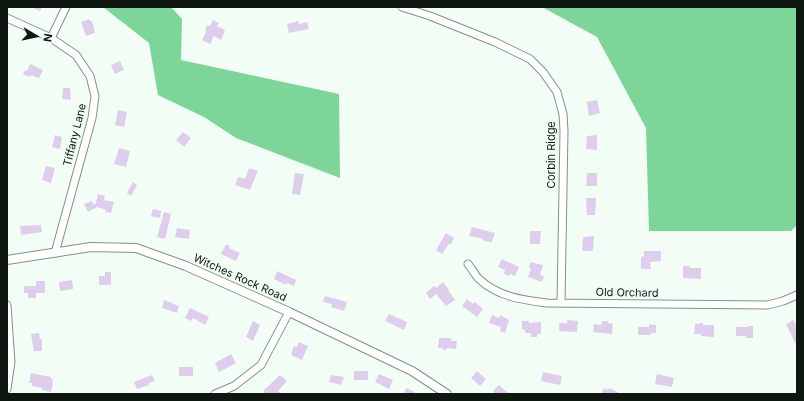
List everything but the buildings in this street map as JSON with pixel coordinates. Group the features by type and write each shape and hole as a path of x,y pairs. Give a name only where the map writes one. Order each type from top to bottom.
{"street":[{"path":"51,38 66,7"},
{"name":"Corbin Ridge","path":"402,7 430,16 495,42 530,59 543,72 557,92 563,114 564,131 561,303"},
{"name":"Tiffany Lane","path":"7,18 51,38 76,55 90,76 95,96 92,118 56,253"},
{"name":"Witches Rock Road","path":"7,260 92,247 136,248 186,266 289,312 412,371 447,394"},
{"name":"Old Orchard","path":"468,264 479,279 499,293 518,299 547,303 768,305 784,301 797,295"},
{"path":"7,305 11,362 7,389"},
{"path":"215,394 234,386 261,365 289,312"}],"green space":[{"path":"103,7 171,7 182,19 181,60 339,94 340,178 236,138 204,117 158,95 149,43"},
{"path":"542,7 797,7 797,225 791,231 649,231 646,128 597,37"}]}
